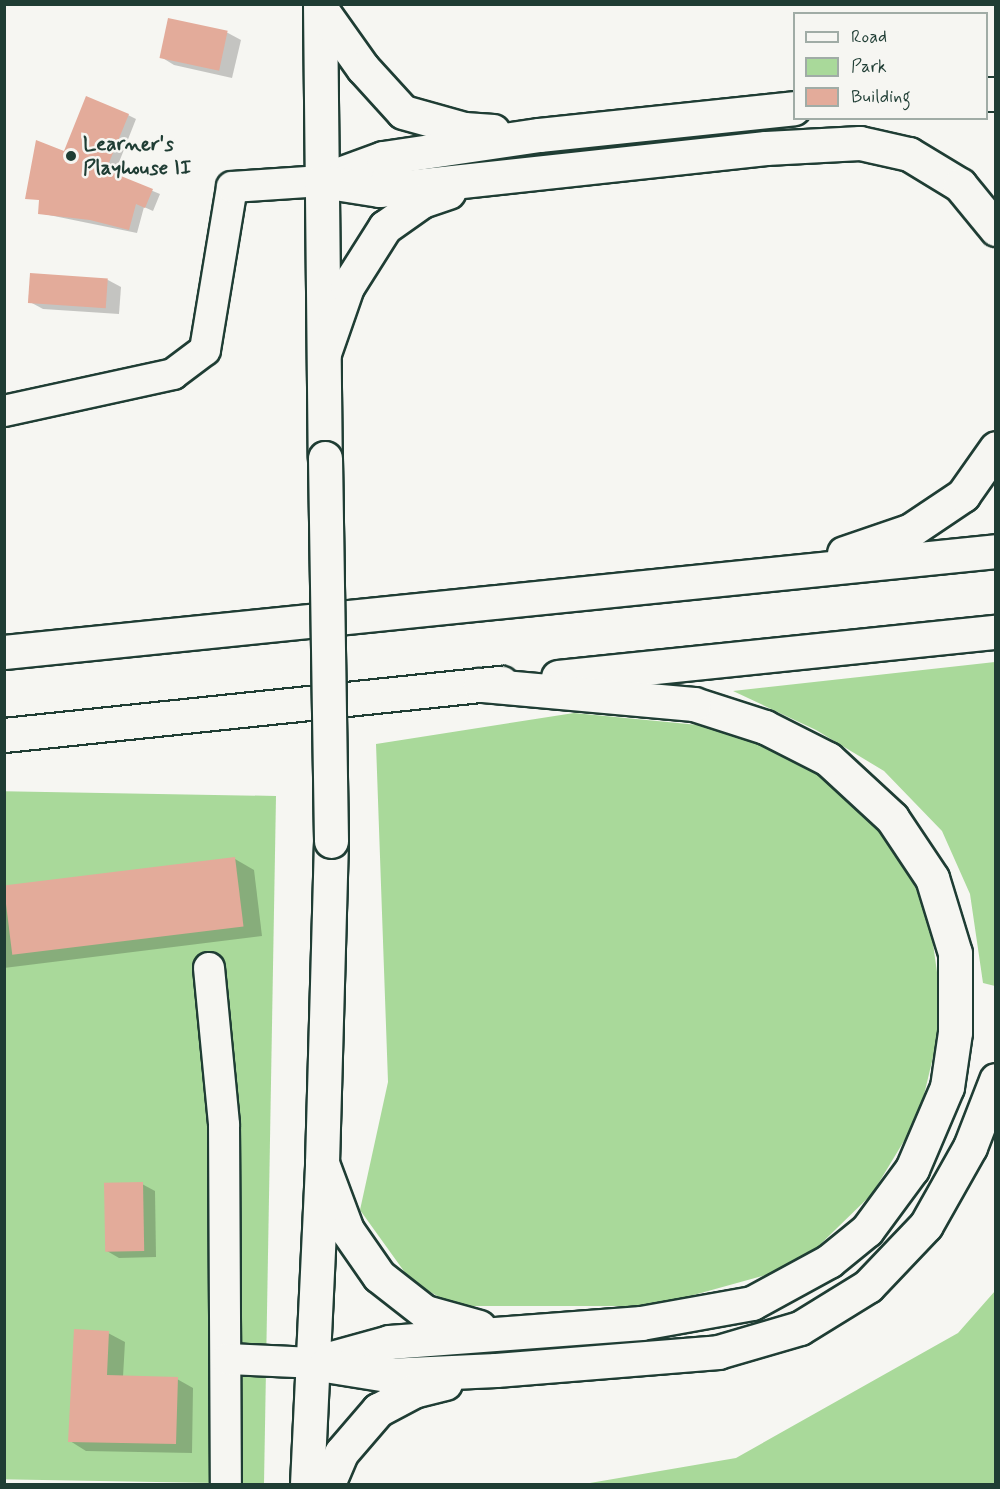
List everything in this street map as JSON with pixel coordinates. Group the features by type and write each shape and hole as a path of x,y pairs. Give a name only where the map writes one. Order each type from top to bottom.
{"main road":[{"path":"320,7 363,68 403,112 464,129 539,135"},
{"path":"307,1485 322,1163 331,841 320,7"},
{"path":"322,181 382,158 539,135 793,108"},
{"path":"322,181 380,190 766,148 860,143 909,154 960,185 996,229"},
{"path":"324,353 347,287 385,227 422,201 489,178"},
{"path":"793,571 911,530 963,495 996,448"},
{"path":"4,652 996,550"},
{"path":"4,735 996,632"},
{"path":"314,1364 389,1342 641,1323 752,1303 829,1261 867,1230 912,1169 947,1086 955,1032 955,953 932,878 892,818 828,759 765,727 694,704 480,685"},
{"path":"314,1364 387,1375 496,1370 718,1352 800,1328 867,1286 926,1225 970,1148 996,1080"},
{"path":"322,1163 347,1230 379,1276 425,1312 504,1333"},
{"path":"328,1485 341,1453 378,1410 413,1391 496,1370"}],"street":[{"path":"4,411 173,374 205,350 232,187 322,181"},
{"path":"209,968 224,1125 226,1485"},
{"path":"227,1359 314,1364"}],"green space":[{"path":"996,662 995,986 983,983 970,894 942,831 884,771 816,730 733,691"},
{"path":"574,713 719,727 821,771 901,854 930,922 943,1015 919,1116 872,1194 798,1266 654,1306 455,1306 411,1281 360,1210 388,1082 376,744"},
{"path":"4,791 276,796 264,1484 4,1479"},
{"path":"995,1291 995,1484 584,1484 736,1458 958,1333"}],"building":[{"path":"168,18 228,31 219,71 159,58"},
{"path":"86,96 129,114 106,170 153,189 145,208 136,204 129,230 90,220 38,214 39,200 25,199 36,140 64,151"},
{"path":"30,273 108,278 106,308 28,303"},
{"path":"235,857 244,926 12,955 4,885"},
{"path":"143,1182 144,1251 105,1252 104,1183"},
{"path":"74,1329 109,1331 107,1375 178,1377 176,1444 68,1442"}],"place":[{"name":"Learner's Playhouse II","path":"71,156"}]}
